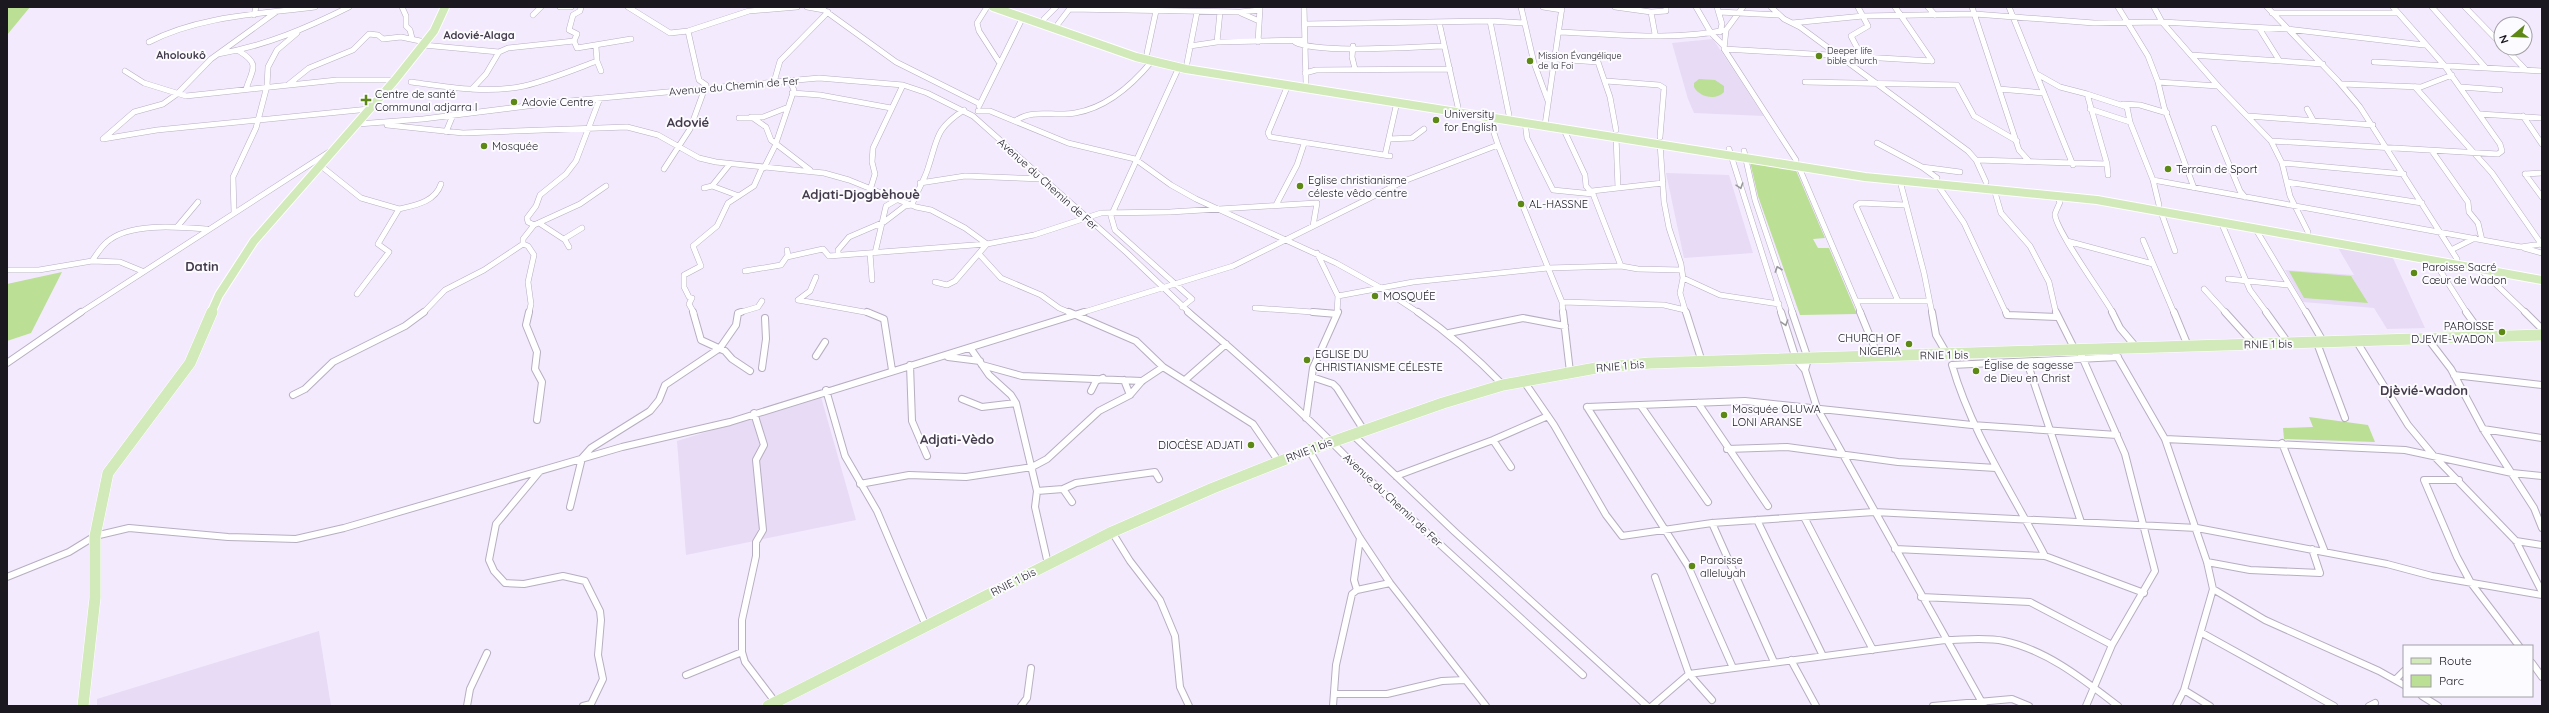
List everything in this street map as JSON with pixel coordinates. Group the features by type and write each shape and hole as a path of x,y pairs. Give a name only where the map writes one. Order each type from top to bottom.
{"main road":[{"path":"83,706 95,598 95,536 104,486 116,460 155,413 190,363 220,295 254,241 395,80 434,31 445,7"},
{"path":"993,7 1152,61 1306,82 1729,151 1900,181 1936,179 1994,189 2160,208 2221,222 2542,280"},
{"path":"1007,7 1183,65 1288,85 1525,122 1545,122 1563,128 1616,133"},
{"path":"1797,163 1936,179 1986,182 2077,192 2160,208 2308,232 2542,274"},
{"name":"RNIE 1 bis","path":"774,705 1112,532 1308,450 1363,429 1523,380 1624,365 1878,356 2115,353 2136,348 2542,335"}],"street":[{"path":"254,15 256,7"},
{"path":"149,42 162,33 254,15 315,7"},
{"path":"216,54 239,51 297,33 349,7"},
{"path":"402,7 406,16 406,26 410,30 412,38"},
{"path":"533,15 541,7"},
{"path":"560,7 571,7"},
{"path":"581,7 580,11 573,15 569,30 577,34 574,41 578,49 596,47 631,39"},
{"path":"628,7 670,33 688,31 750,9 797,7"},
{"path":"807,7 828,12 896,62 980,104"},
{"path":"987,7 977,23 979,31 999,62"},
{"path":"1044,19 1056,7"},
{"path":"1304,7 1304,66 1306,82"},
{"path":"1522,7 1524,24 1534,63 1548,102"},
{"path":"1543,7 1562,9 1545,122"},
{"path":"1615,7 1651,12 1666,11 1666,7"},
{"path":"1696,7 1711,33 1724,48 1783,138 1797,163 1878,356"},
{"path":"1770,7 1779,15 1839,56 1976,160 1986,182"},
{"path":"1858,7 1868,26 1855,32 1851,36 1862,57"},
{"path":"1724,48 1932,61 1894,7"},
{"path":"1928,7 1935,15"},
{"path":"1972,7 2019,150 2028,160"},
{"path":"2010,7 2073,163"},
{"path":"2118,7 2126,23 2148,56 2158,82 2164,106 2168,113 2194,188"},
{"path":"2154,7 2162,22 2218,86 2272,141 2282,163 2290,196 2297,207 2308,232"},
{"path":"2267,7 2287,30 2342,84 2373,125 2457,259"},
{"path":"2272,141 2474,153 2498,154 2502,151 2500,144 2452,75 2393,7"},
{"path":"2432,7 2485,67"},
{"path":"2465,7 2493,36"},
{"path":"1058,24 1071,8 1197,12 1260,11"},
{"path":"1724,48 1722,24 1718,9 1742,9 1779,15"},
{"path":"1559,32 1655,34 1711,33 1723,31 1742,9"},
{"path":"1147,53 1156,11"},
{"path":"1252,17 1260,11"},
{"path":"1258,42 1260,11"},
{"path":"276,12 216,54 187,82 178,94 163,104 134,112 103,139 157,130 369,109"},
{"path":"774,82 780,61 811,27 828,12"},
{"path":"1182,307 1192,299 1116,230 1112,222 1112,214 1135,159 1183,65 1190,46 1197,12"},
{"path":"1218,42 1220,12"},
{"path":"1240,12 1259,21"},
{"path":"1651,12 1655,34"},
{"path":"2272,13 2397,13"},
{"path":"1516,22 1522,14"},
{"path":"1792,23 1863,16 1975,14 2094,23 2162,22 2259,28 2424,44"},
{"path":"973,116 978,111 999,62 1006,53 1022,17"},
{"path":"1304,24 1490,21 1516,22 1524,24"},
{"path":"1490,21 1506,93 1509,115"},
{"path":"1439,22 1443,46 1450,69 1458,107"},
{"path":"2259,28 2278,60"},
{"path":"664,169 695,122 704,98 705,83 699,80 688,38 688,31"},
{"path":"234,212 233,177 256,128 256,121 267,86 266,71 271,61 284,43 297,33"},
{"path":"289,84 309,68 353,50 367,35 376,34 383,39 412,38 424,44 464,51 499,52 508,48 574,41"},
{"path":"1190,46 1218,42 1295,42 1305,40"},
{"path":"1295,42 1304,47 1443,46"},
{"path":"1353,46 1352,57 1355,70"},
{"path":"596,47 597,60 601,71"},
{"path":"239,51 252,59 254,64 246,89"},
{"path":"472,89 486,74 499,52"},
{"path":"2191,55 2323,64"},
{"path":"2513,56 2525,69"},
{"path":"1555,59 1598,62 1606,81 1616,133 1618,188"},
{"path":"411,82 472,89 509,88 539,82 597,60"},
{"path":"1015,121 1024,115 1033,113 1067,114 1083,111 1132,84 1152,61"},
{"path":"2374,62 2542,71"},
{"path":"1304,66 1312,71"},
{"path":"1305,73 1312,71 1450,69"},
{"path":"125,71 144,83 178,94 190,96 267,86 337,80 395,80"},
{"path":"2037,74 2060,87 2123,104 2154,108 2168,113"},
{"path":"2342,84 2415,87 2427,86 2452,75"},
{"name":"Avenue du Chemin de Fer","path":"358,124 377,124 600,98 789,80 830,78 903,86 927,93 964,110 973,116 1163,288 1182,307 1226,344 1332,442 1363,474 1583,675"},
{"path":"750,371 720,348 701,340 696,318 689,304 692,298 688,297 684,286 684,275 701,266 700,258 694,252 693,246 718,226 724,207 732,199 745,194 757,183 776,142 792,93 793,86 789,80"},
{"path":"1606,81 1659,85 1664,88 1662,110 1659,117 1662,183 1669,228 1680,258 1683,278 1680,293 1702,362"},
{"path":"1805,82 1956,85 1974,116 2017,141"},
{"path":"2158,82 2218,86"},
{"path":"1288,85 1268,133 1270,137 1304,144 1387,155 1397,102"},
{"path":"871,187 875,174 870,162 870,151 891,108 901,95 903,86"},
{"path":"2415,87 2492,173 2542,245"},
{"path":"2461,87 2500,90"},
{"path":"1999,89 2044,93"},
{"path":"792,93 820,95 891,108"},
{"path":"2087,94 2090,109 2107,164 2108,175"},
{"path":"569,247 564,239 537,224 528,222 527,218 536,206 536,199 566,174 576,161 600,98"},
{"path":"2123,104 2127,107 2130,122 2153,180 2160,208 2175,251"},
{"path":"2154,108 2164,106"},
{"path":"739,118 763,117 786,108"},
{"path":"2090,109 2130,122"},
{"path":"2307,109 2313,120"},
{"path":"912,205 920,182 928,170 936,138 949,120 964,110"},
{"path":"978,111 990,111 1068,143 1135,159 1171,185 1218,210 1286,242 1317,253 1381,288 1449,333 1473,353 1503,385"},
{"path":"2480,114 2542,118"},
{"path":"446,132 453,115"},
{"path":"2248,116 2373,125"},
{"path":"2523,116 2542,144"},
{"path":"750,117 766,127 769,138 813,172"},
{"path":"1493,117 1494,133 1498,145 1562,302 1570,372"},
{"path":"256,128 267,120"},
{"path":"1525,122 1527,138 1553,190 1592,192 1662,183"},
{"path":"377,124 446,132 634,128 658,136 699,158 729,164 813,172 871,187 912,205 945,217 987,244"},
{"path":"1563,128 1585,176 1586,186 1592,192 1621,266"},
{"path":"2214,128 2238,193"},
{"path":"1389,139 1412,138 1424,129"},
{"path":"1877,143 1922,167 1936,179 1964,224 2007,315 2024,317 2057,317"},
{"path":"1276,205 1297,165 1304,144"},
{"path":"7,577 70,552 95,536 136,528 228,537 305,538 582,458 693,432 892,370 971,349 1234,266 1286,242 1313,226 1406,180 1498,145"},
{"path":"7,363 142,271 337,147"},
{"path":"1729,151 1796,359 1805,370 1817,408 1945,640 1982,703"},
{"path":"2432,151 2468,202 2469,212 2478,223 2482,240"},
{"path":"1744,154 1755,200 1808,359 1805,370"},
{"path":"1976,160 2028,160 2073,163 2079,165 2107,164"},
{"path":"2282,163 2404,174"},
{"path":"712,186 729,164"},
{"path":"321,166 361,198 399,209 429,199 437,192 440,184"},
{"path":"1922,167 1960,172"},
{"path":"1936,179 1938,168"},
{"path":"2542,173 2525,174 2542,197"},
{"path":"920,182 975,174 984,177 1043,179"},
{"path":"2153,180 2194,188 2238,193 2245,197 2475,238 2521,247 2542,253"},
{"path":"1900,181 1924,273 1928,301 1936,335 1948,356"},
{"path":"2287,182 2422,203"},
{"path":"293,395 305,389 333,362 405,326 430,308 445,290 484,270 523,244 523,240 537,224 580,204 606,186"},
{"path":"704,188 712,186 739,196"},
{"path":"1994,189 2001,213 2030,246 2049,282 2057,317 2079,353 2117,435 2125,454 2155,571 2144,593 2112,645 2093,685 2086,706"},
{"path":"2056,195 2060,202 2055,214 2067,241 2104,296 2120,328 2136,348"},
{"path":"872,280 873,253 884,222 886,206 898,199"},
{"path":"1744,200 1755,200"},
{"path":"177,227 198,202"},
{"path":"745,271 781,265 787,254 823,249 829,256 930,250 987,244 1034,235 1101,213 1112,214 1218,210 1317,203 1313,226"},
{"path":"1898,301 1856,206 1860,203 1905,204"},
{"path":"838,255 838,250 849,237 884,222 905,206 912,205"},
{"path":"357,294 358,288 372,277 381,261 389,252 381,248 378,244 399,209"},
{"path":"2221,222 2246,281 2289,344"},
{"path":"92,260 108,240 120,235 139,230 177,227 207,229"},
{"path":"564,239 582,228"},
{"path":"2255,228 2321,343 2345,418"},
{"path":"2535,236 2542,234"},
{"path":"2451,250 2475,238"},
{"path":"2143,240 2188,346"},
{"path":"2067,241 2153,264"},
{"path":"523,244 528,246 534,255 528,282 531,304 526,325 536,352 535,369 542,382 537,420"},
{"path":"935,282 950,284 980,255 987,244"},
{"path":"2521,247 2542,245"},
{"path":"1306,418 1313,368 1339,309 1338,296 1317,253"},
{"path":"980,255 1002,278 1041,295 1059,308 1136,341 1162,367 1205,392 1226,409 1253,424 1279,462"},
{"path":"7,270 39,270 92,260 120,262 142,271"},
{"path":"2434,261 2457,300 2484,337"},
{"path":"1338,296 1413,282 1548,268 1621,266 1638,269 1681,270"},
{"path":"2480,269 2542,329"},
{"path":"816,277 810,291 798,300 862,310 884,319 892,370"},
{"path":"1683,278 1720,295 1778,304"},
{"path":"2228,279 2288,285"},
{"path":"2204,289 2254,345"},
{"path":"570,507 582,458 591,448 650,411 659,400 665,385 720,348 736,325 738,313 758,308 762,301"},
{"path":"1856,301 1928,301"},
{"path":"1562,302 1664,305 1685,310"},
{"path":"1255,308 1337,314"},
{"path":"762,368 766,339 765,318"},
{"path":"1449,333 1523,318 1565,326"},
{"path":"2428,339 2454,375 2483,429 2534,508 2542,528"},
{"path":"816,356 825,342"},
{"path":"2357,342 2387,394 2433,454 2516,541 2542,593"},
{"path":"1185,380 1226,344"},
{"path":"971,349 981,363 1016,403 1037,491 1035,507 1048,564"},
{"path":"2045,556 2028,520 1972,425 1958,393 1952,365 2027,362 2079,353"},
{"path":"2115,353 2165,439 2207,562 2213,589 2202,633 2184,690 2176,706"},
{"path":"935,358 950,357 981,363 1004,374 1021,376 1103,378 1142,381"},
{"path":"2027,362 2081,522"},
{"path":"910,365 912,421 927,456"},
{"path":"860,484 909,475 966,477 1032,467 1047,460 1082,429 1099,411 1130,395 1142,381 1162,367"},
{"path":"2454,375 2542,385"},
{"path":"1312,377 1333,384 1337,388 1363,429"},
{"path":"1091,391 1096,381 1103,378"},
{"path":"1124,380 1130,395"},
{"path":"1523,380 1548,416 1606,515 1622,536 1712,523 1874,512 2196,528 2325,552 2471,583 2542,593"},
{"path":"826,390 845,456 877,511 926,626"},
{"path":"962,399 980,408 994,408 1016,403"},
{"path":"1733,668 1691,572 1666,530 1587,407 1744,401 1972,425 2117,435"},
{"path":"1698,403 1727,449 1768,506"},
{"path":"1641,406 1708,502"},
{"path":"754,413 764,445 756,460 763,530 756,542 756,556 742,620 742,652 745,662 774,705"},
{"path":"1396,476 1493,440 1548,416"},
{"path":"2483,429 2542,438"},
{"name":"Avenue du Chemin de Fer","path":"1352,434 1647,706"},
{"path":"2165,439 2359,446 2433,454 2512,473 2542,476"},
{"path":"1493,440 1511,467"},
{"path":"2282,443 2325,552"},
{"path":"1727,449 1787,447 1898,462 1996,468"},
{"path":"1308,450 1360,538 1390,583 1486,706"},
{"path":"540,471 499,518 489,560 494,571 506,583 524,584 563,576 579,578 585,582 590,589 600,611 598,655 603,680 591,704 583,706"},
{"path":"1037,491 1063,489 1076,483 1132,474 1154,472 1159,479"},
{"path":"2458,480 2424,480 2457,557 2471,583 2519,645"},
{"path":"1063,489 1072,502"},
{"path":"1804,517 1873,650"},
{"path":"1757,520 1823,656"},
{"path":"1712,523 1774,662"},
{"path":"1112,532 1130,561 1160,600 1175,636 1180,686 1189,706"},
{"path":"1357,590 1354,580 1360,538"},
{"path":"2516,541 2542,545"},
{"path":"1895,550 2045,556 2144,593"},
{"path":"2207,562 2250,570 2320,573 2312,550"},
{"path":"1655,577 1689,674 1712,700"},
{"path":"1333,706 1341,640 1352,594 1357,590 1390,583"},
{"path":"2213,589 2266,620 2395,680 2403,685"},
{"path":"1921,597 2030,602 2112,645"},
{"path":"2202,633 2334,706"},
{"path":"1652,706 1689,674 1945,640 1990,640 2014,644 2037,654 2093,685 2118,706"},
{"path":"686,674 742,652"},
{"path":"467,706 470,689 487,653"},
{"path":"1791,660 1816,706"},
{"path":"2533,664 2542,677"},
{"path":"1021,706 1027,698 1031,668"},
{"path":"2395,680 2403,672"},
{"path":"1334,694 1387,694 1442,680 1465,680"},
{"path":"2184,690 2210,706"},
{"path":"2424,697 2438,706"},
{"path":"1933,706 1982,703 2012,699 2029,706"}],"shaded area":[{"path":"1713,39 1764,116 1694,113 1688,99 1672,43"},
{"path":"1666,173 1729,175 1753,253 1684,258"},
{"path":"2337,246 2392,256 2425,328 2387,329 2374,308 2303,302 2285,270 2354,275"},
{"path":"821,397 856,520 686,555 677,441"},
{"path":"319,631 331,706 97,706 97,699"}],"green space":[{"path":"7,7 30,7 7,35"},
{"path":"1699,79 1715,80 1724,86 1724,92 1721,95 1712,97 1708,97 1700,93 1694,87 1694,83"},
{"path":"1750,162 1795,168 1825,238 1813,239 1818,248 1829,248 1857,314 1800,315 1758,196"},
{"path":"2289,271 2351,276 2368,303 2304,298"},
{"path":"62,272 31,333 7,341 7,284"},
{"path":"2309,417 2368,425 2375,442 2284,439 2283,428 2313,427"}],"place":[{"name":"Deeper life bible church","path":"1819,56"},
{"name":"Mission Évangélique de la Foi","path":"1530,61"},
{"name":"Centre de santé Communal adjarra I","path":"366,100"},
{"name":"Adovie Centre","path":"514,102"},
{"name":"University for English","path":"1436,120"},
{"name":"Mosquée","path":"484,146"},
{"name":"Terrain de Sport","path":"2168,169"},
{"name":"Eglise christianisme céleste vêdo centre","path":"1300,186"},
{"name":"AL-HASSNE","path":"1521,204"},
{"name":"Paroisse Sacré Cœur de Wadon","path":"2414,273"},
{"name":"MOSQUÉE","path":"1375,296"},
{"name":"PAROISSE DJEVIE-WADON","path":"2502,332"},
{"name":"CHURCH OF NIGERIA","path":"1909,344"},
{"name":"EGLISE DU CHRISTIANISME CÉLESTE","path":"1307,360"},
{"name":"Église de sagesse de Dieu en Christ","path":"1976,371"},
{"name":"Mosquée OLUWA LONI ARANSE","path":"1724,415"},
{"name":"DIOCÈSE ADJATI","path":"1251,445"},
{"name":"Paroisse alleluyah","path":"1692,566"}],"district":[{"name":"Adovié-Alaga","path":"479,35"},
{"name":"Aholoukô","path":"181,55"},
{"name":"Adovié","path":"688,122"},
{"name":"Adjati-Djogbèhouè","path":"861,194"},
{"name":"Datin","path":"202,266"},
{"name":"Djèvié-Wadon","path":"2424,390"},
{"name":"Adjati-Vèdo","path":"957,439"}]}
